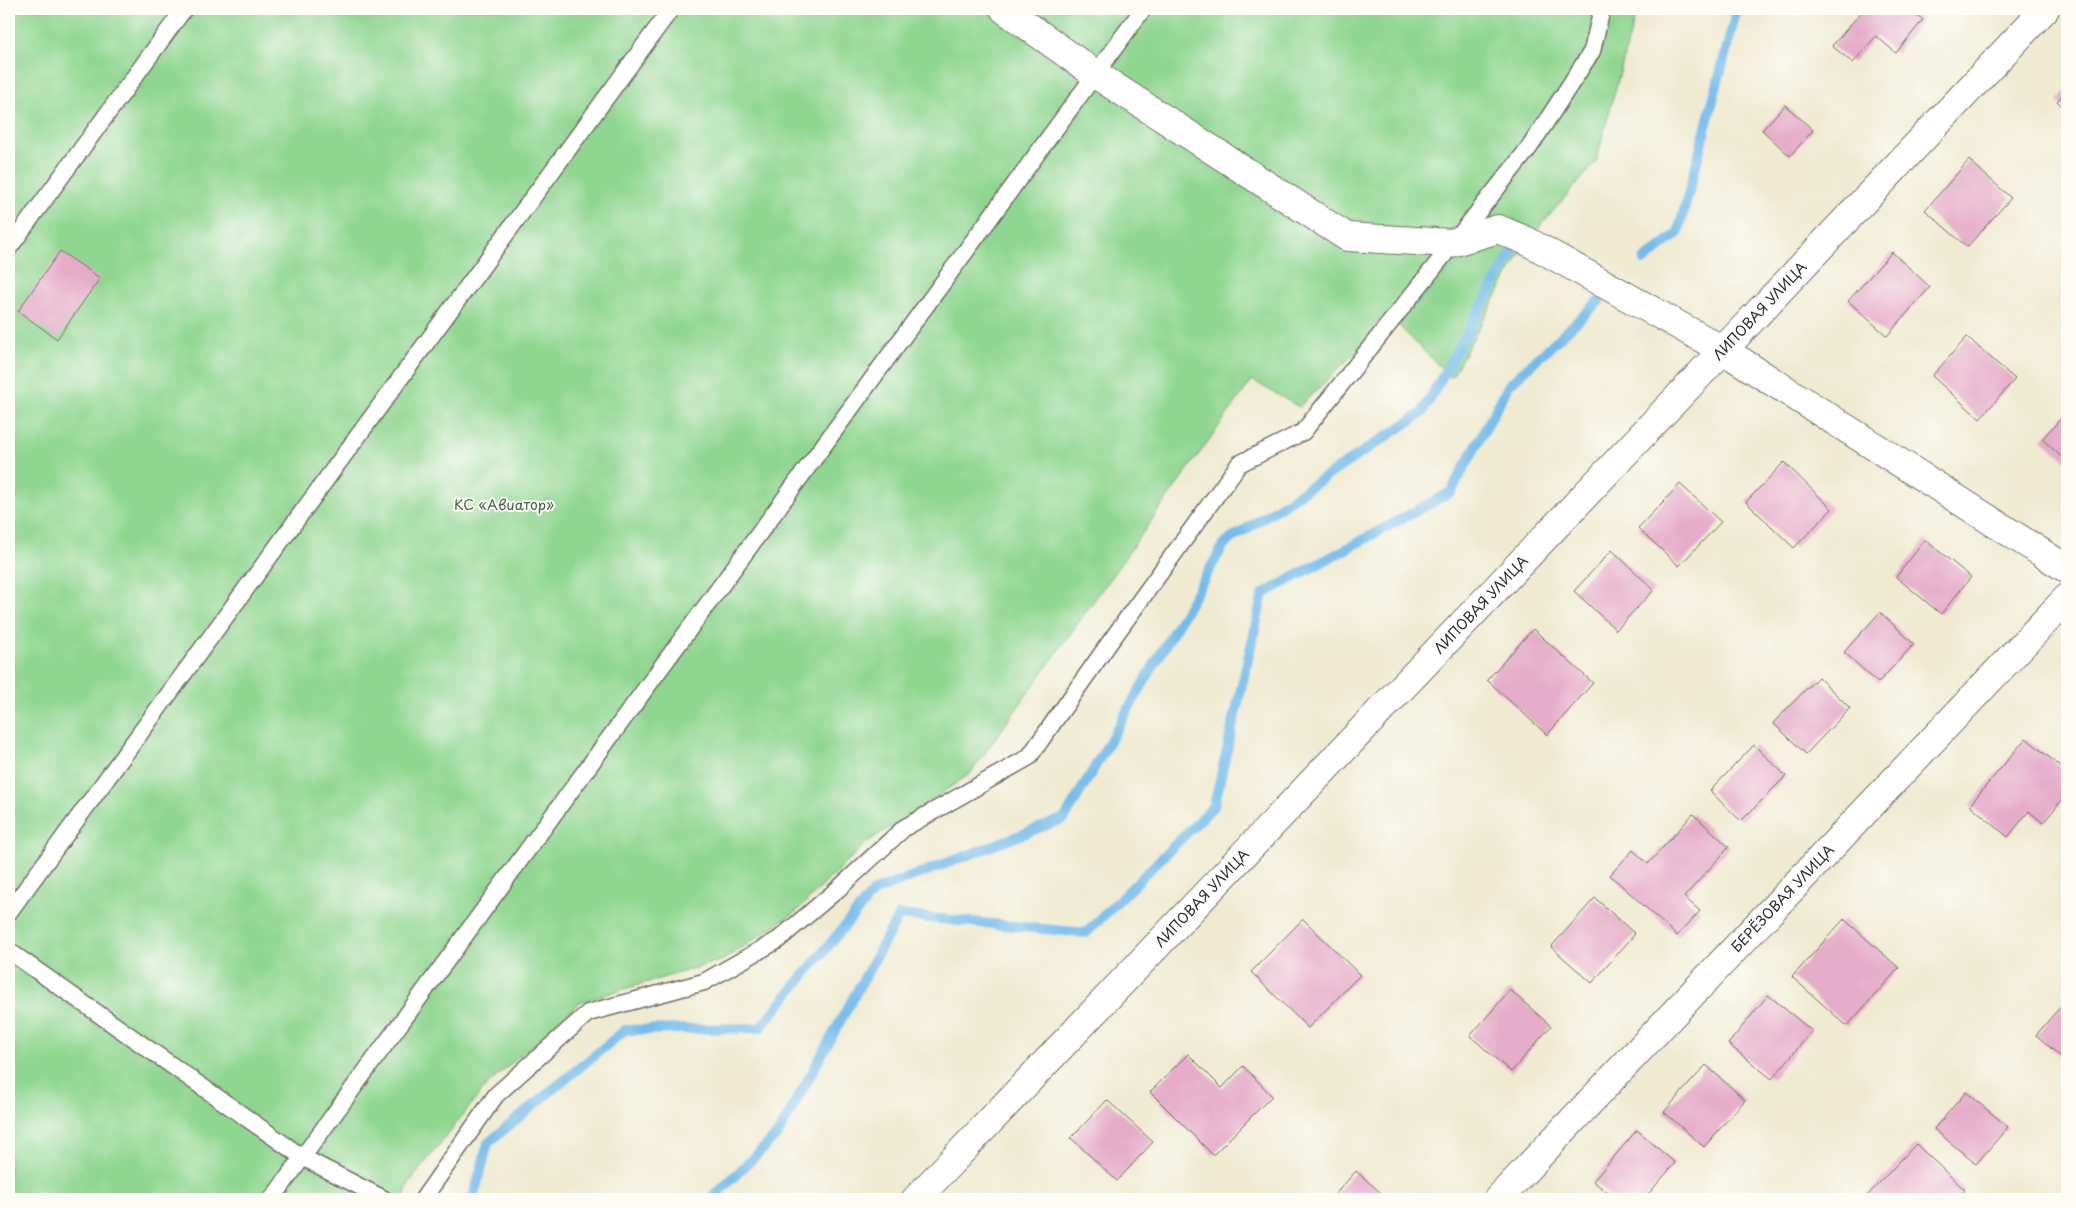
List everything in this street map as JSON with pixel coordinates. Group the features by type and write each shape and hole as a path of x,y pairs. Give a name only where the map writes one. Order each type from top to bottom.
{"street":[{"path":"1004,9 1095,74 1347,236 1451,243 1498,229 1527,241 1723,350 2067,569"},
{"name":"ЛИПОВАЯ УЛИЦА","path":"916,1199 1723,350 2044,9"},
{"name":"БЕРЁЗОВАЯ УЛИЦА","path":"1498,1199 2067,598"}],"lane":[{"path":"9,248 184,9"},
{"path":"9,912 671,9"},
{"path":"272,1199 1143,9"},
{"path":"424,1199 496,1095 588,1013 704,982 778,940 838,889 904,828 1029,757 1239,464 1303,432 1451,243 1529,148 1592,51 1602,9"},
{"path":"9,951 302,1157 384,1199"}],"green space":[{"name":"КС «Авиатор»","path":"9,9 1637,9 1596,162 1527,241 1451,378 1391,318 1299,407 1252,380 970,774 866,843 797,911 723,960 580,1002 486,1086 409,1183 403,1199 9,1199"}],"building":[{"path":"1864,9 1910,9 1923,20 1896,53 1876,36 1853,63 1832,46"},
{"path":"2067,90 2067,111 2057,101"},
{"path":"1785,105 1813,130 1790,156 1762,130"},
{"path":"1969,160 2011,198 1967,247 1925,210"},
{"path":"60,251 100,278 57,339 18,311"},
{"path":"1892,252 1930,287 1887,336 1848,301"},
{"path":"1967,337 2015,379 1980,419 1932,376"},
{"path":"2067,412 2067,462 2042,439"},
{"path":"1784,462 1832,509 1794,548 1746,502"},
{"path":"1680,484 1721,522 1679,566 1638,528"},
{"path":"1925,540 1971,577 1941,614 1896,577"},
{"path":"1612,550 1654,590 1616,630 1574,591"},
{"path":"1880,612 1914,644 1878,683 1844,652"},
{"path":"1533,629 1593,683 1547,735 1487,680"},
{"path":"1818,677 1850,708 1806,754 1773,723"},
{"path":"2026,738 2067,772 2067,794 2043,823 2029,811 2008,837 1970,805"},
{"path":"1754,745 1786,776 1741,821 1710,791"},
{"path":"1693,814 1729,847 1684,897 1700,911 1677,936 1610,875 1633,850 1648,864"},
{"path":"1595,898 1635,934 1592,983 1551,947"},
{"path":"1303,919 1360,975 1308,1028 1251,972"},
{"path":"1844,919 1899,968 1847,1026 1792,977"},
{"path":"1510,990 1551,1026 1511,1072 1470,1036"},
{"path":"1768,995 1812,1031 1772,1079 1728,1044"},
{"path":"2067,999 2067,1062 2036,1035"},
{"path":"1188,1054 1222,1088 1243,1066 1272,1096 1213,1155 1150,1092"},
{"path":"1706,1065 1745,1100 1704,1147 1664,1112"},
{"path":"1966,1092 2008,1127 1976,1164 1934,1129"},
{"path":"1107,1100 1153,1142 1117,1181 1071,1138"},
{"path":"1637,1130 1675,1163 1644,1199 1615,1199 1593,1181"},
{"path":"1916,1144 1965,1190 1957,1199 1864,1199"},
{"path":"1356,1171 1388,1199 1331,1199"}],"waterway":[{"path":"1644,260 1678,233 1737,9"},
{"path":"473,1199 488,1143 625,1030 760,1028 874,891 1065,818 1225,543 1422,413 1515,247"},
{"path":"711,1199 778,1134 899,915 1086,933 1214,806 1263,594 1451,492 1509,385 1599,301"}]}
